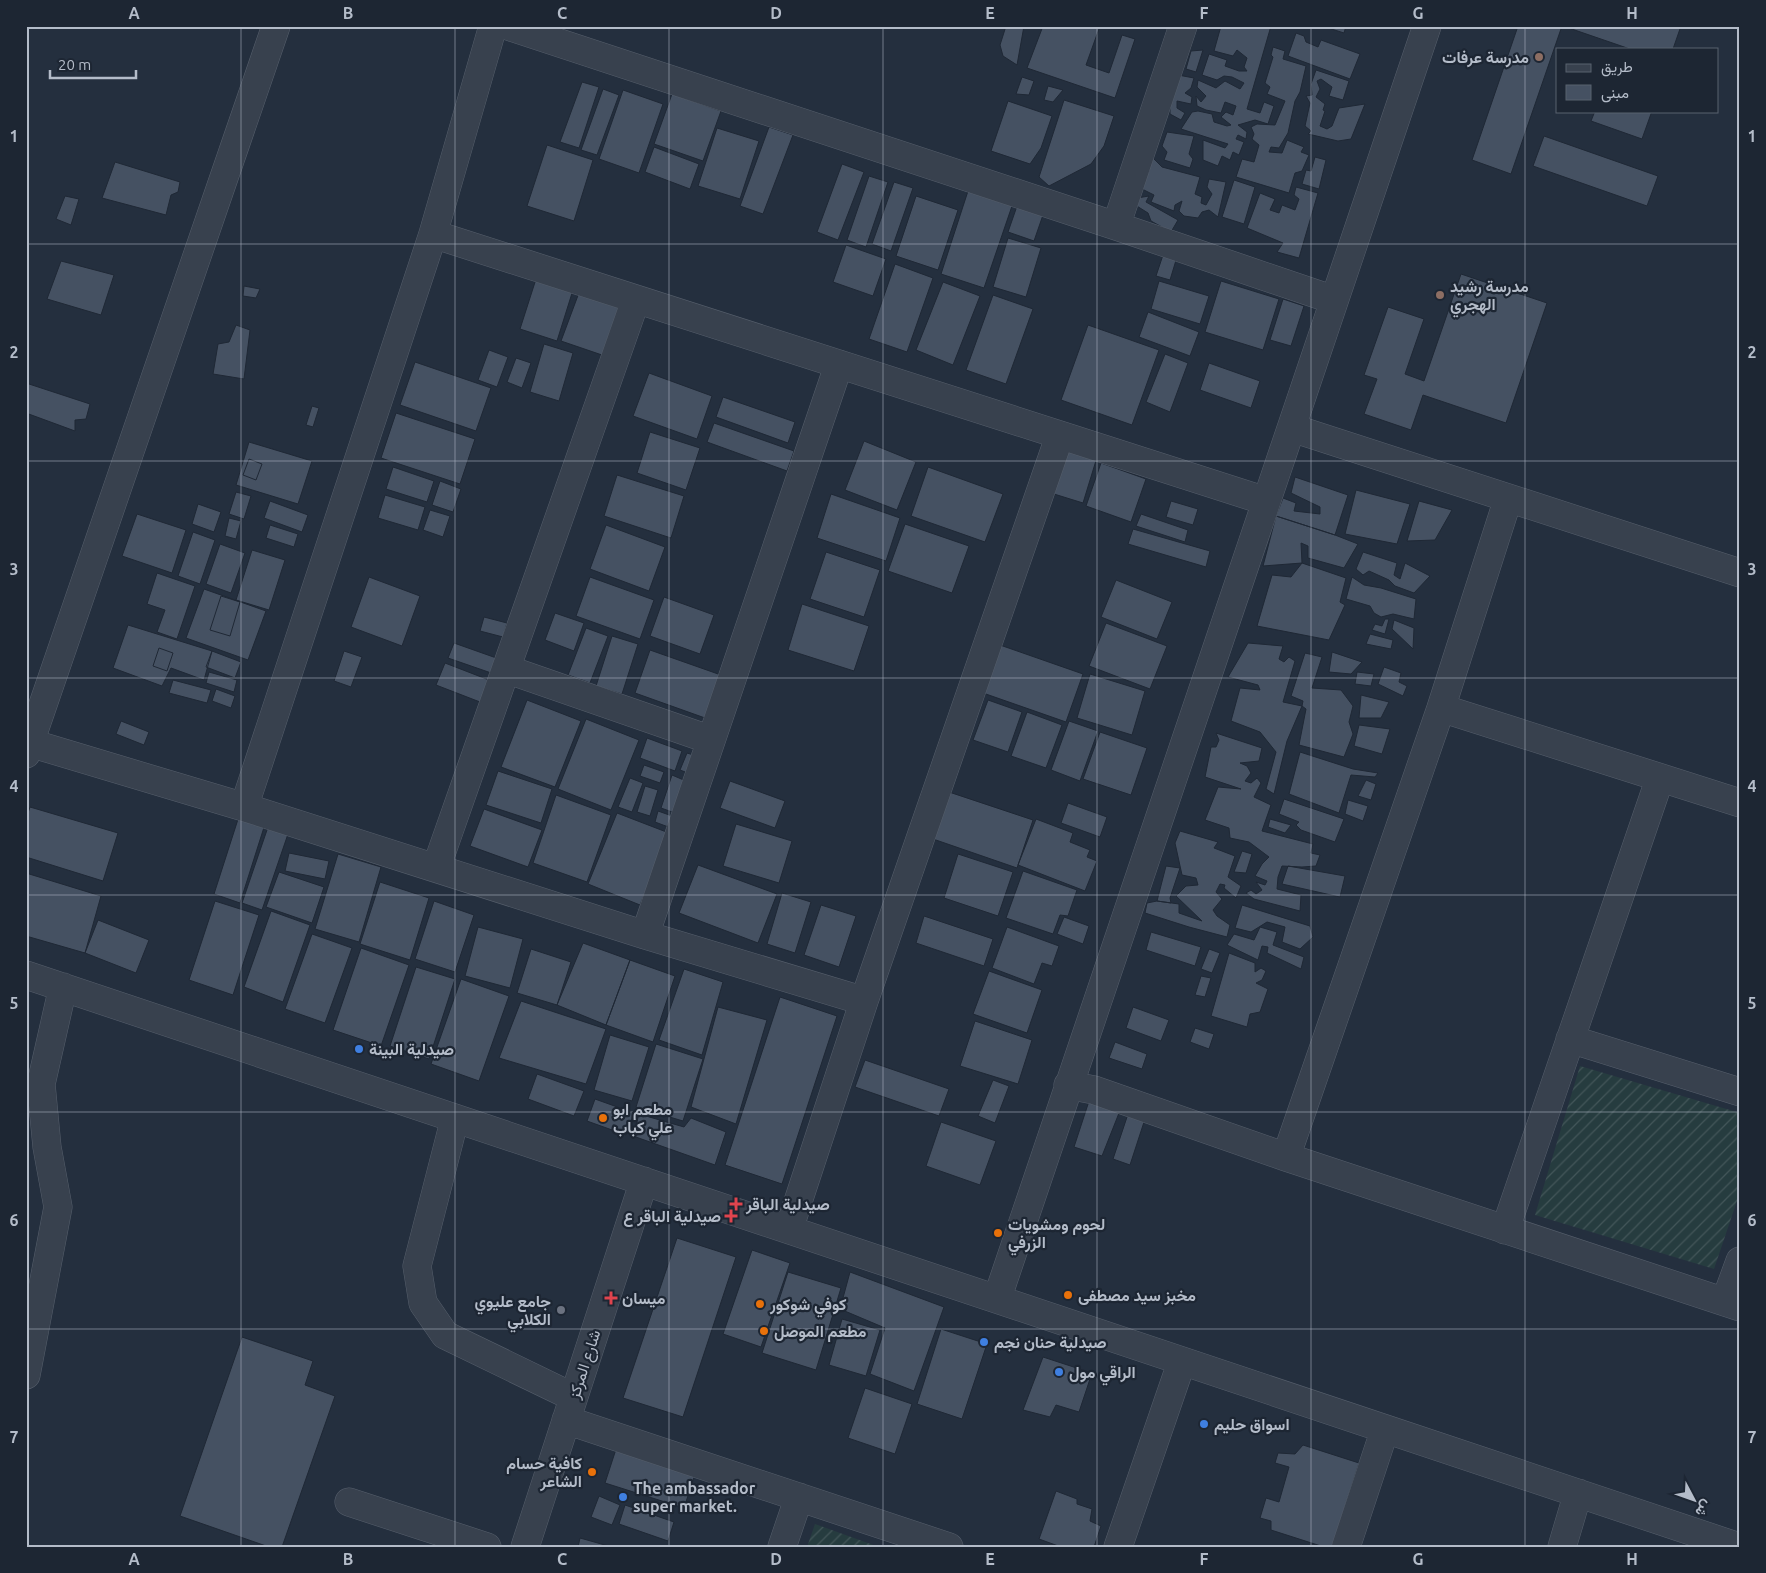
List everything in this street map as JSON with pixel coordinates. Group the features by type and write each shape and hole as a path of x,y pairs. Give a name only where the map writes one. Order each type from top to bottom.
{"street":[{"path":"276,26 28,749 244,807 645,935 864,1001"},
{"path":"244,807 433,234 493,26"},
{"path":"508,26 1116,226 1334,300"},
{"path":"1116,226 1182,26"},
{"path":"997,1299 1427,26"},
{"path":"433,234 1266,501"},
{"path":"436,868 636,299"},
{"path":"645,935 839,364"},
{"path":"1292,428 1740,573"},
{"path":"789,1229 864,1001 1060,435"},
{"path":"1286,1157 1441,708 1508,499"},
{"path":"506,670 711,740"},
{"path":"1441,708 1740,803"},
{"path":"1505,1230 1660,778"},
{"path":"26,974 1738,1547"},
{"path":"26,1375 58,1207 46,1147 41,1084 63,987"},
{"path":"1570,1039 1740,1092"},
{"path":"1068,1085 1094,1090 1286,1157 1732,1305 1740,1262"},
{"path":"455,1118 417,1266 423,1303 445,1334 570,1409 799,1497 949,1547"},
{"name":"شارع المركز","path":"525,1547 644,1181"},
{"path":"1118,1547 1182,1361"},
{"path":"1346,1547 1386,1429"},
{"path":"1562,1547 1578,1493"},
{"path":"782,1547 799,1497"},
{"path":"349,1502 487,1547"}],"green space":[{"path":"1580,1066 1740,1113 1740,1192 1714,1269 1535,1215"},
{"path":"815,1524 879,1547 807,1547"}],"building":[{"path":"1006,26 1024,26 1017,65 1003,56 1000,45"},
{"path":"1043,26 1100,26 1086,65 1109,73 1122,35 1135,39 1115,98 1027,68"},
{"path":"1221,26 1271,26 1247,109 1260,113 1264,102 1274,106 1268,124 1255,120 1238,125 1247,132 1246,139 1238,135 1236,139 1244,142 1239,155 1233,152 1230,160 1222,156 1218,166 1203,160 1203,140 1225,148 1228,144 1181,129 1192,112 1198,111 1212,114 1214,122 1227,126 1231,125 1221,117 1226,112 1233,115 1236,106 1225,102 1221,113 1197,106 1196,96 1201,102 1206,96 1197,87 1198,80 1216,88 1225,81 1240,89 1244,83 1232,77 1224,76 1217,80 1202,75 1209,54 1227,60 1225,66 1239,71 1247,71 1244,67 1247,58 1237,50 1233,56 1214,51"},
{"path":"1322,26 1346,26 1344,33"},
{"path":"1518,26 1562,26 1511,174 1472,160"},
{"path":"1563,26 1681,26 1673,48 1627,48"},
{"path":"1296,33 1304,36 1306,42 1318,47 1321,40 1360,54 1350,79 1288,56"},
{"path":"1273,47 1285,51 1283,59 1306,66 1300,92 1295,101 1288,133 1279,148 1271,147 1269,152 1282,153 1287,140 1304,147 1301,152 1309,155 1302,171 1295,173 1289,193 1236,177 1242,159 1254,162 1259,145 1252,139 1254,134 1251,127 1257,124 1275,125 1285,101 1267,94 1270,87 1265,83 1273,57 1271,55"},
{"path":"1203,50 1196,72 1186,69 1191,51"},
{"path":"1316,70 1349,81 1343,100 1329,96 1332,87 1321,79 1317,81 1320,89 1316,97 1325,104 1323,110 1325,111 1320,126 1327,129 1332,126 1339,108 1365,104 1351,139 1338,141 1308,134 1311,131 1305,126 1310,103 1306,96 1312,95 1311,84"},
{"path":"1178,75 1194,78 1191,88 1185,93 1192,97 1191,104 1177,101 1177,108 1185,113 1181,120 1170,114 1170,92"},
{"path":"1022,77 1034,81 1029,95 1016,94"},
{"path":"582,82 599,87 579,148 560,142"},
{"path":"1048,86 1063,90 1053,102 1044,100"},
{"path":"603,89 619,95 597,155 581,150"},
{"path":"623,90 663,104 639,173 599,159"},
{"path":"672,94 721,111 703,161 654,144"},
{"path":"1064,100 1114,116 1104,146 1091,164 1049,186 1039,177"},
{"path":"1008,101 1052,116 1041,148 1030,164 991,151"},
{"path":"1595,112 1652,112 1642,139 1591,121"},
{"path":"769,127 793,135 763,214 740,206"},
{"path":"717,128 759,141 740,199 698,186"},
{"path":"1167,132 1194,136 1189,154 1193,159 1190,168 1164,160 1167,152 1162,146"},
{"path":"1544,136 1658,176 1647,206 1533,166"},
{"path":"547,145 593,160 574,221 527,206"},
{"path":"654,147 699,164 690,189 645,172"},
{"path":"1151,156 1162,167 1200,177 1195,194 1202,197 1201,203 1206,205 1212,194 1207,187 1209,179 1226,182 1218,217 1209,210 1202,212 1198,218 1184,216 1179,211 1182,201 1175,205 1174,211 1151,202 1154,195 1140,188 1149,171"},
{"path":"1315,157 1326,160 1319,189 1302,184 1306,170 1311,171"},
{"path":"115,162 180,182 178,192 171,195 166,215 102,198"},
{"path":"842,164 864,172 838,240 817,232"},
{"path":"869,176 888,182 866,247 847,240"},
{"path":"1234,180 1255,187 1244,224 1222,217"},
{"path":"894,182 913,188 891,251 872,244"},
{"path":"1296,187 1318,193 1299,258 1277,252 1283,243 1247,228 1260,193 1275,199 1270,210 1279,213 1282,205 1295,210 1299,199 1294,195"},
{"path":"968,191 1012,206 984,288 941,274"},
{"path":"65,196 79,199 71,225 56,219"},
{"path":"916,196 958,210 938,270 896,256"},
{"path":"1149,196 1146,202 1178,220 1171,232 1151,221 1148,213 1132,203 1137,198"},
{"path":"1017,206 1043,215 1034,241 1008,232"},
{"path":"1008,238 1041,248 1026,297 993,287"},
{"path":"846,245 886,259 873,296 833,282"},
{"path":"1164,252 1177,257 1170,280 1156,276"},
{"path":"61,261 114,275 101,315 47,299"},
{"path":"895,264 933,278 907,352 869,339"},
{"path":"1461,274 1547,303 1506,423 1423,395 1411,430 1364,414 1377,379 1364,375 1388,307 1424,319 1405,374 1424,381"},
{"path":"536,279 573,290 557,341 520,329"},
{"path":"1159,281 1209,296 1200,324 1151,309"},
{"path":"1221,281 1279,299 1263,350 1205,332"},
{"path":"943,282 980,296 953,365 916,350"},
{"path":"244,286 260,289 256,298 243,296"},
{"path":"580,290 620,304 602,355 561,341"},
{"path":"993,295 1033,309 1006,384 966,370"},
{"path":"1283,299 1304,306 1291,346 1270,340"},
{"path":"1148,312 1199,332 1190,356 1139,337"},
{"path":"236,325 250,330 244,379 213,374 218,344 229,342"},
{"path":"1088,325 1159,350 1132,425 1061,400"},
{"path":"544,344 573,353 559,401 530,392"},
{"path":"489,350 508,357 497,387 478,380"},
{"path":"1165,354 1188,363 1170,412 1146,402"},
{"path":"516,358 531,363 522,388 507,382"},
{"path":"415,362 491,388 476,431 400,405"},
{"path":"1209,363 1260,381 1251,408 1200,390"},
{"path":"649,373 712,396 697,439 633,416"},
{"path":"26,383 90,404 86,419 75,420 75,431 26,413"},
{"path":"723,397 795,422 788,443 716,417"},
{"path":"312,406 319,408 313,427 306,425"},
{"path":"396,413 475,439 460,484 381,458"},
{"path":"714,423 794,451 787,471 707,442"},
{"path":"650,432 700,448 686,490 637,473"},
{"path":"864,441 916,462 897,510 845,490"},
{"path":"249,442 312,461 298,504 236,485"},
{"path":"1068,445 1098,454 1083,503 1054,494"},
{"path":"249,459 262,464 256,480 243,475"},
{"path":"1101,463 1146,479 1131,522 1086,506"},
{"path":"393,467 434,481 427,502 386,489"},
{"path":"928,467 1003,494 985,542 911,516"},
{"path":"617,475 684,496 671,538 604,516"},
{"path":"1295,477 1348,495 1335,535 1276,516 1283,498 1296,503 1294,511 1320,514 1320,507 1291,493"},
{"path":"440,481 461,489 453,512 432,505"},
{"path":"1356,490 1410,504 1397,544 1345,534"},
{"path":"236,492 251,496 244,519 229,514"},
{"path":"831,494 900,518 886,561 817,538"},
{"path":"385,495 425,507 418,530 378,518"},
{"path":"270,501 308,515 302,532 264,518"},
{"path":"1171,501 1198,509 1193,525 1166,517"},
{"path":"1419,501 1452,510 1435,540 1407,541"},
{"path":"198,504 221,512 214,532 192,524"},
{"path":"430,510 450,516 443,537 423,530"},
{"path":"137,514 186,530 172,573 122,556"},
{"path":"1141,514 1188,530 1185,542 1136,526"},
{"path":"1276,516 1358,544 1344,568 1308,558 1308,546 1301,543 1302,563 1263,566"},
{"path":"229,518 241,521 236,539 225,536"},
{"path":"905,524 969,546 952,593 888,571"},
{"path":"270,525 298,534 294,547 266,538"},
{"path":"606,525 665,547 649,591 590,569"},
{"path":"1133,529 1210,551 1206,567 1128,544"},
{"path":"193,532 215,540 200,584 178,576"},
{"path":"220,544 245,553 231,593 206,584"},
{"path":"252,550 285,560 269,610 236,600"},
{"path":"826,552 880,570 864,617 810,599"},
{"path":"1363,552 1397,563 1394,575 1400,579 1405,563 1430,576 1414,593 1395,586 1389,580 1369,571 1363,575 1356,569"},
{"path":"1302,563 1346,578 1340,602 1345,605 1329,640 1257,626 1272,575 1291,577"},
{"path":"157,573 195,586 177,639 157,632 165,610 147,604"},
{"path":"369,577 420,596 402,646 351,627"},
{"path":"590,577 654,600 640,639 576,616"},
{"path":"1352,577 1364,585 1381,588 1416,599 1414,619 1393,614 1381,617 1374,613 1370,606 1346,599"},
{"path":"1116,580 1172,602 1157,639 1101,617"},
{"path":"204,589 266,611 248,660 186,638"},
{"path":"221,596 240,602 230,636 210,630"},
{"path":"664,597 714,615 700,654 650,636"},
{"path":"802,604 869,626 854,671 788,650"},
{"path":"555,613 584,623 574,651 545,640"},
{"path":"484,617 507,623 503,637 480,631"},
{"path":"1385,619 1389,619 1385,634 1372,630 1375,624 1382,626"},
{"path":"1394,620 1414,628 1413,649 1392,629"},
{"path":"1106,623 1167,646 1150,689 1089,666"},
{"path":"128,625 212,651 204,680 171,668 162,686 113,668"},
{"path":"586,628 608,636 590,683 568,675"},
{"path":"1370,634 1393,640 1391,649 1366,644"},
{"path":"612,636 638,644 622,694 596,686"},
{"path":"454,643 502,660 497,675 448,658"},
{"path":"1248,643 1283,646 1279,659 1284,662 1289,657 1295,661 1283,702 1302,706 1287,741 1274,794 1266,789 1276,752 1260,732 1231,721 1240,688 1260,690 1258,685 1228,677"},
{"path":"1000,645 1083,674 1066,722 983,693"},
{"path":"159,648 173,653 167,671 153,666"},
{"path":"650,650 721,675 705,718 635,693"},
{"path":"212,651 241,662 235,678 206,667"},
{"path":"344,651 362,657 351,687 334,681"},
{"path":"1332,652 1362,662 1351,674 1329,672"},
{"path":"1305,653 1322,657 1312,688 1341,690 1353,706 1349,722 1353,734 1344,757 1299,745 1306,709 1302,706 1303,701 1291,696"},
{"path":"445,663 489,680 480,702 436,685"},
{"path":"1384,667 1401,673 1399,682 1407,686 1403,696 1378,684"},
{"path":"209,672 237,680 234,692 206,683"},
{"path":"1357,672 1374,674 1371,686 1355,684"},
{"path":"1090,674 1145,691 1132,735 1077,718"},
{"path":"173,680 211,690 207,703 169,693"},
{"path":"216,689 235,696 231,708 212,701"},
{"path":"1361,695 1389,702 1381,718 1359,718"},
{"path":"527,700 581,721 555,787 501,767"},
{"path":"988,700 1022,712 1008,752 973,740"},
{"path":"1027,712 1062,725 1046,768 1011,756"},
{"path":"586,719 639,740 611,810 558,789"},
{"path":"121,721 149,732 144,745 116,734"},
{"path":"1069,721 1098,731 1080,781 1051,770"},
{"path":"1359,725 1390,729 1382,754 1354,746"},
{"path":"1100,732 1147,748 1131,795 1083,779"},
{"path":"1216,733 1262,748 1259,761 1240,763 1247,766 1251,773 1245,781 1251,783 1257,778 1261,783 1254,797 1271,805 1262,831 1313,844 1311,853 1320,855 1316,866 1282,866 1278,877 1277,889 1301,895 1300,911 1254,899 1246,893 1251,890 1256,894 1262,890 1256,882 1265,885 1267,881 1255,876 1269,857 1249,842 1230,838 1229,828 1205,820 1218,787 1241,789 1205,777 1211,747 1216,747 1219,740"},
{"path":"647,738 682,751 675,771 640,758"},
{"path":"1300,752 1353,769 1378,773 1375,777 1351,775 1339,813 1289,794"},
{"path":"687,753 700,757 693,775 680,770"},
{"path":"644,765 664,772 660,783 640,776"},
{"path":"498,771 552,789 541,823 486,805"},
{"path":"672,775 686,781 675,813 661,808"},
{"path":"630,778 643,783 632,812 618,807"},
{"path":"1366,780 1376,784 1371,800 1358,796"},
{"path":"730,781 785,801 775,828 720,808"},
{"path":"645,786 658,790 650,816 637,812"},
{"path":"949,792 1033,820 1017,868 933,839"},
{"path":"556,795 611,815 587,882 533,863"},
{"path":"1284,799 1344,819 1335,842 1301,830 1296,825 1299,822 1279,814"},
{"path":"1348,800 1368,806 1363,821 1345,814"},
{"path":"1068,803 1107,817 1100,837 1061,823"},
{"path":"30,807 118,833 103,881 26,857 26,819"},
{"path":"484,809 542,830 528,867 470,846"},
{"path":"658,811 675,817 671,828 655,822"},
{"path":"240,813 266,821 240,903 214,894"},
{"path":"617,813 669,833 640,905 588,884"},
{"path":"1036,819 1073,833 1070,842 1090,850 1087,857 1097,861 1085,891 1018,865"},
{"path":"1270,819 1291,825 1285,833 1268,827"},
{"path":"736,824 792,841 779,883 723,866"},
{"path":"268,827 288,834 262,910 242,903"},
{"path":"1180,831 1218,842 1214,848 1235,856 1228,877 1241,886 1236,898 1224,888 1225,885 1220,884 1216,892 1222,899 1213,910 1217,916 1230,925 1227,937 1145,913 1147,903 1157,901 1179,904 1179,913 1202,921 1176,896 1186,886 1198,885 1196,878 1182,875 1175,843"},
{"path":"1242,851 1252,854 1246,873 1234,872"},
{"path":"289,853 329,861 325,879 285,871"},
{"path":"338,854 381,867 359,942 315,929"},
{"path":"958,854 1013,872 998,916 944,898"},
{"path":"698,865 777,894 758,943 679,913"},
{"path":"1166,866 1180,868 1170,898 1171,903 1157,901"},
{"path":"1288,866 1345,876 1340,897 1282,884"},
{"path":"1023,871 1077,890 1068,916 1060,915 1053,934 1006,918"},
{"path":"279,872 324,887 312,923 266,907"},
{"path":"26,873 101,896 85,953 26,936"},
{"path":"380,882 429,898 410,960 360,944"},
{"path":"782,893 811,902 795,953 767,944"},
{"path":"215,901 259,915 233,995 189,980"},
{"path":"434,901 474,915 455,972 415,959"},
{"path":"821,905 856,916 839,967 804,955"},
{"path":"1242,905 1310,926 1313,937 1300,949 1282,942 1285,927 1267,922 1251,932 1235,928"},
{"path":"271,911 310,925 283,1002 244,987"},
{"path":"924,916 993,939 984,966 916,943"},
{"path":"1064,917 1089,926 1083,944 1057,934"},
{"path":"98,920 149,940 136,973 85,953"},
{"path":"478,927 523,939 510,988 465,976"},
{"path":"1007,927 1059,946 1052,966 1042,963 1034,984 992,968"},
{"path":"1260,927 1277,932 1273,945 1304,957 1301,969 1267,953 1268,947 1262,946 1258,960 1227,945 1234,934 1254,940"},
{"path":"1151,932 1201,947 1195,966 1146,950"},
{"path":"312,934 352,948 325,1023 285,1009"},
{"path":"583,943 630,960 606,1025 557,1005"},
{"path":"361,948 409,965 381,1046 333,1030"},
{"path":"531,949 571,962 557,1005 517,993"},
{"path":"1209,949 1220,953 1212,973 1201,969"},
{"path":"1229,953 1255,963 1255,972 1261,968 1266,971 1262,980 1256,983 1268,989 1260,1012 1250,1014 1247,1027 1211,1016"},
{"path":"630,960 675,976 653,1042 606,1025"},
{"path":"416,967 455,979 429,1059 390,1046"},
{"path":"684,969 723,982 702,1055 659,1040"},
{"path":"989,971 1042,990 1027,1033 973,1014"},
{"path":"1201,976 1211,978 1205,997 1195,995"},
{"path":"461,979 509,996 479,1081 431,1064"},
{"path":"780,997 837,1016 782,1184 725,1165"},
{"path":"521,1001 606,1029 586,1084 499,1058"},
{"path":"718,1007 767,1020 736,1124 691,1107"},
{"path":"1133,1007 1169,1020 1161,1041 1126,1028"},
{"path":"975,1021 1032,1040 1018,1084 960,1066"},
{"path":"1195,1028 1214,1034 1209,1049 1190,1042"},
{"path":"610,1035 649,1047 632,1101 594,1090"},
{"path":"1115,1042 1147,1054 1142,1069 1109,1058"},
{"path":"656,1044 703,1059 683,1121 636,1107"},
{"path":"865,1060 949,1089 939,1116 855,1087"},
{"path":"537,1074 584,1091 574,1116 528,1099"},
{"path":"993,1080 1009,1086 995,1123 978,1116"},
{"path":"1090,1098 1121,1108 1102,1156 1074,1147"},
{"path":"595,1099 634,1113 626,1135 587,1121"},
{"path":"639,1114 684,1127 691,1118 726,1132 715,1165 633,1136"},
{"path":"1128,1114 1145,1119 1130,1165 1113,1159"},
{"path":"941,1122 996,1141 980,1185 926,1166"},
{"path":"677,1238 736,1257 683,1417 623,1398"},
{"path":"752,1250 790,1263 761,1347 723,1334"},
{"path":"788,1272 841,1288 816,1370 762,1353"},
{"path":"850,1272 944,1307 914,1391 870,1374 885,1328 840,1309"},
{"path":"842,1319 880,1330 866,1376 829,1365"},
{"path":"941,1329 987,1344 962,1419 917,1404"},
{"path":"242,1337 313,1361 305,1385 335,1396 282,1547 269,1547 180,1516"},
{"path":"1043,1357 1092,1373 1079,1412 1056,1405 1050,1417 1023,1410"},
{"path":"865,1388 912,1404 895,1454 848,1438"},
{"path":"618,1443 697,1468 684,1508 605,1483"},
{"path":"1303,1445 1359,1463 1332,1547 1324,1547 1271,1530 1271,1521 1260,1518 1266,1498 1279,1502 1289,1467 1275,1463 1278,1453 1295,1454"},
{"path":"1056,1491 1077,1499 1077,1504 1092,1509 1090,1521 1101,1526 1094,1547 1061,1547 1039,1539"},
{"path":"599,1496 620,1505 612,1525 591,1517"},
{"path":"625,1505 674,1522 668,1541 619,1524"},
{"path":"580,1538 612,1547 578,1547"}],"place":[{"name":"مدرسة عرفات","path":"1539,57"},
{"name":"مدرسة رشيد الهجري","path":"1440,295"},
{"name":"صيدلية البينة","path":"359,1049"},
{"name":"مطعم ابو علي كباب","path":"603,1118"},
{"name":"صيدلية الباقر","path":"736,1204"},
{"name":"صيدلية الباقر ع","path":"731,1216"},
{"name":"لحوم ومشويات الزرفي","path":"998,1233"},
{"name":"مخبز سيد مصطفى","path":"1068,1295"},
{"name":"ميسان","path":"611,1298"},
{"name":"كوفي شوكور","path":"760,1304"},
{"name":"جامع عليوي الكلابي","path":"561,1310"},
{"name":"مطعم الموصل","path":"764,1331"},
{"name":"صيدلية حنان نجم","path":"984,1342"},
{"name":"الراقي مول","path":"1059,1372"},
{"name":"اسواق حليم","path":"1204,1424"},
{"name":"كافية حسام الشاعر","path":"592,1472"},
{"name":"The ambassador super market.","path":"623,1497"}]}
